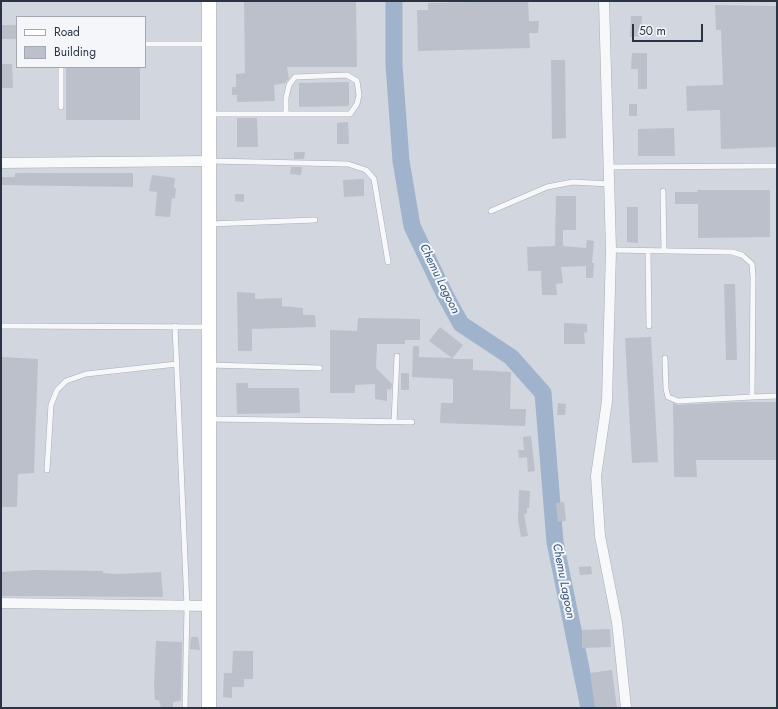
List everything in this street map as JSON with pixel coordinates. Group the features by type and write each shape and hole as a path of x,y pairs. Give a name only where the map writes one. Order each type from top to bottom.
{"street":[{"path":"210,1 210,708"},
{"path":"604,1 611,250 607,401 596,476 600,536 617,622 626,708"},
{"path":"1,163 209,161"},
{"path":"1,603 209,606"}],"lane":[{"path":"146,44 210,44"},
{"path":"61,68 61,107"},
{"path":"209,114 286,114 350,114 358,104 359,95 357,80 347,75 295,77 289,85 286,98 286,114"},
{"path":"209,161 348,164 366,170 374,179 388,262"},
{"path":"609,168 777,166"},
{"path":"490,211 547,187 573,182 609,184"},
{"path":"663,191 664,251"},
{"path":"209,224 315,220"},
{"path":"611,250 732,252 742,255 752,264 752,397"},
{"path":"648,251 649,326"},
{"path":"1,326 209,327"},
{"path":"175,326 187,606 186,708"},
{"path":"394,422 397,356"},
{"path":"665,358 666,389 668,397 678,401 777,396"},
{"path":"47,470 50,405 57,390 66,381 86,374 177,364"},
{"path":"209,365 320,368"},
{"path":"209,418 412,422"}],"shaded area":[{"path":"1,1 777,1 777,708 1,708"}],"building":[{"path":"244,1 356,1 357,67 287,67 289,79 285,83 274,85 275,101 237,102 237,95 232,95 232,87 236,87 236,74 245,73"},
{"path":"528,1 529,21 539,21 538,33 529,33 530,48 418,51 417,10 428,10 428,3"},
{"path":"715,5 776,6 777,147 721,149 720,110 687,111 686,86 723,85 721,30 716,30"},
{"path":"631,16 642,16 641,36 630,37"},
{"path":"1,25 16,25 16,39 1,39"},
{"path":"632,53 647,53 647,89 638,89 638,69 631,69"},
{"path":"551,60 565,60 566,138 552,139"},
{"path":"1,64 12,64 13,88 1,88"},
{"path":"66,68 140,68 140,120 66,120"},
{"path":"349,82 349,106 299,107 299,83"},
{"path":"629,104 637,104 637,116 629,116"},
{"path":"237,118 257,118 258,147 237,147"},
{"path":"348,122 349,144 337,144 337,123"},
{"path":"674,128 675,156 638,156 638,129"},
{"path":"294,152 305,152 304,159 294,159"},
{"path":"291,167 302,167 301,175 290,174"},
{"path":"15,173 133,173 133,187 1,185 1,177 15,177"},
{"path":"152,175 175,178 175,199 172,198 170,217 155,216 157,192 149,191"},
{"path":"364,179 364,196 344,197 343,180"},
{"path":"697,190 770,190 770,237 698,238 698,204 675,204 675,192 698,192"},
{"path":"235,194 244,194 244,202 235,201"},
{"path":"556,196 576,196 576,230 563,230 563,246 586,248 587,240 594,241 592,263 594,263 593,278 586,278 586,266 561,267 563,283 556,284 557,295 542,295 541,271 528,271 527,247 555,246"},
{"path":"627,207 638,207 638,243 627,242"},
{"path":"724,284 735,284 737,360 726,360"},
{"path":"237,292 255,293 255,299 282,298 282,306 303,308 303,315 315,315 316,327 252,329 252,351 238,351"},
{"path":"358,318 420,319 420,340 405,340 405,344 377,344 376,368 392,384 391,390 387,389 387,401 375,399 375,384 355,385 355,393 330,393 330,330 357,331"},
{"path":"564,323 587,324 587,333 584,332 585,344 564,344"},
{"path":"440,327 463,345 452,359 473,359 473,370 511,372 510,409 526,409 525,426 440,423 441,403 453,403 453,379 412,377 413,346 419,346 419,357 452,358 429,341"},
{"path":"651,337 658,462 632,463 625,338"},
{"path":"2,357 38,359 34,473 18,474 17,507 1,507"},
{"path":"401,373 409,373 409,390 401,390"},
{"path":"236,383 248,383 248,388 299,388 300,413 237,414"},
{"path":"735,402 777,402 777,460 696,460 697,477 674,477 673,403 678,405"},
{"path":"558,403 566,404 565,415 557,415"},
{"path":"531,436 535,471 528,472 527,457 519,458 518,450 524,450 523,437"},
{"path":"519,490 530,491 529,508 527,508 527,514 524,514 528,536 521,537 518,520"},
{"path":"564,502 566,521 558,522 556,503"},
{"path":"591,566 592,574 580,575 579,567"},
{"path":"35,570 103,571 103,573 118,574 161,572 163,597 1,596 1,572"},
{"path":"610,629 611,647 582,648 582,630"},
{"path":"191,637 198,637 200,650 190,649"},
{"path":"156,641 182,642 181,701 173,702 173,708 161,708 159,700 155,700 154,685"},
{"path":"233,651 253,651 253,679 244,679 244,687 232,687 232,698 223,697 224,673 232,673"},
{"path":"612,670 617,708 595,708 590,673"}],"waterway":[{"name":"Chemu Lagoon","path":"394,1 394,65 401,161 412,226 445,295 461,324 511,357 543,393 555,542 589,708"}]}
